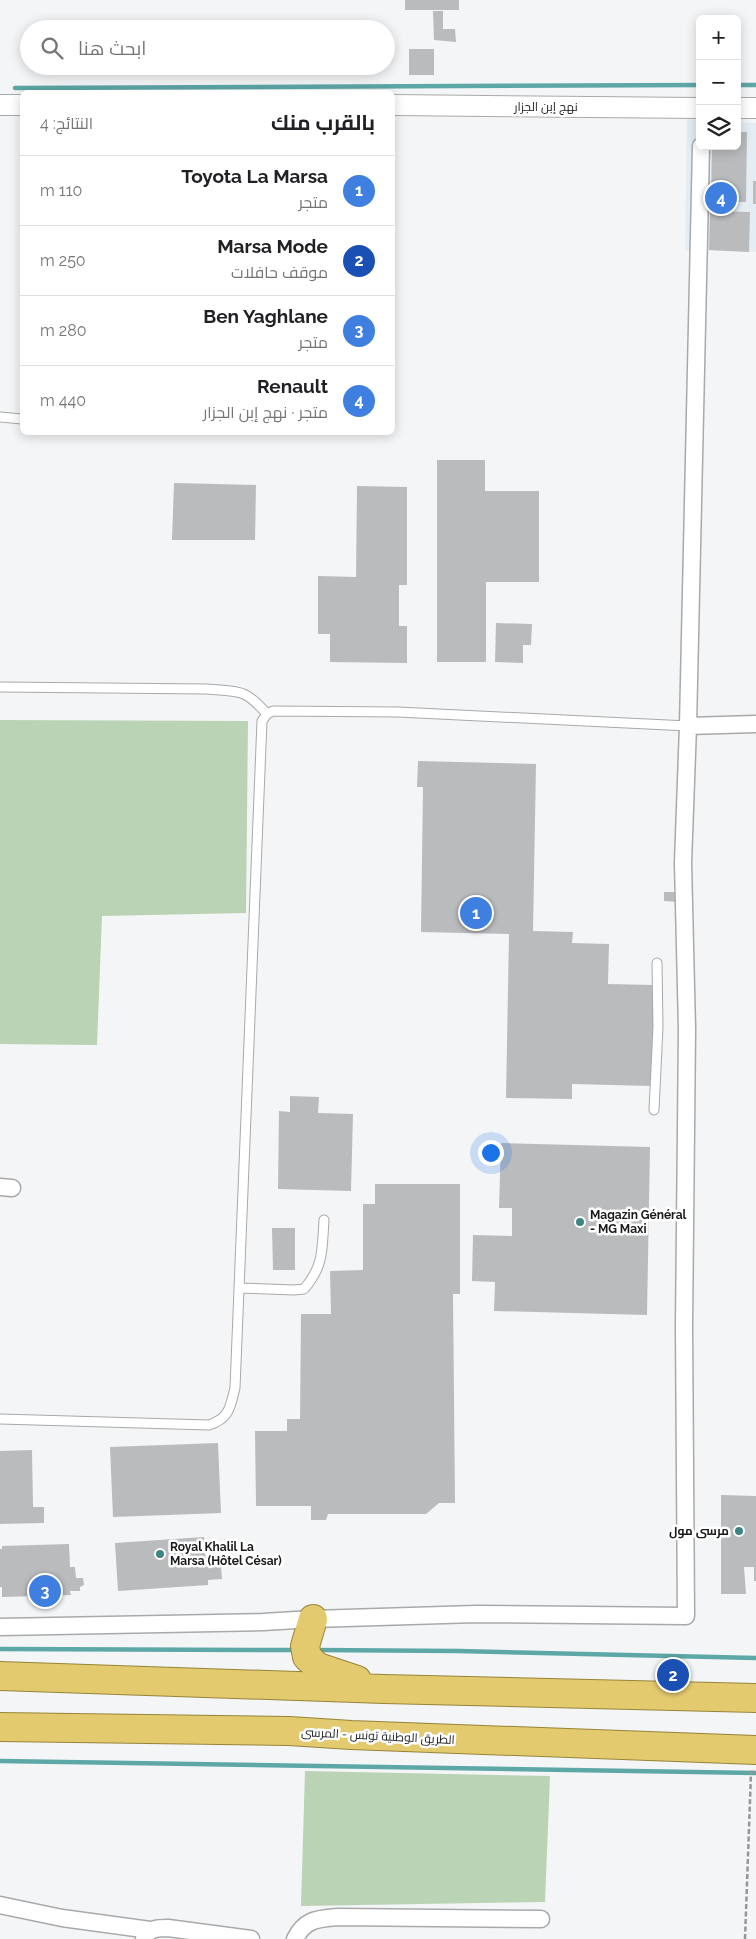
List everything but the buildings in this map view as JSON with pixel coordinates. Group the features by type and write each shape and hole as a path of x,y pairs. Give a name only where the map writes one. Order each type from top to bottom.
{"highway":[{"path":"313,1619 305,1651 311,1662 318,1667 384,1689"},
{"path":"0,1676 384,1689 756,1698"},
{"name":"الطريق الوطنية تونس - المرسى","path":"0,1727 288,1731 756,1750"}],"street":[{"path":"0,105 20,105"},
{"name":"نهج إبن الجزار","path":"395,105 696,108"},
{"path":"741,108 756,108"},
{"path":"0,1627 263,1622 476,1614 686,1616 684,1317 687,1020 683,863 688,726 701,150"},
{"path":"688,726 756,724"},
{"path":"0,1905 146,1935 157,1928 168,1928 251,1939"},
{"path":"295,1939 299,1930 308,1922 338,1917 541,1919"}],"lane":[{"path":"0,417 20,419"},
{"path":"0,688 207,689 238,692 252,698 267,714"},
{"path":"0,1419 209,1425 220,1421 229,1411 235,1388 262,721 267,714 273,712 398,712 688,726"},
{"path":"654,1110 658,1027 657,963"},
{"path":"239,1288 304,1289 312,1280 322,1258 324,1220"}],"path":[{"path":"746,1939 751,1773 756,1769"}],"shaded area":[{"path":"687,119 696,120 696,150 741,150 741,122 756,123 756,252 685,250"}],"green space":[{"path":"0,720 248,721 246,913 102,916 97,1045 0,1044"},
{"path":"305,1771 550,1776 545,1902 301,1906"}],"waterway":[{"path":"15,88 696,85"},
{"path":"741,85 756,85"},
{"path":"0,1649 290,1650"},
{"path":"315,1650 458,1651 756,1658"},
{"path":"0,1761 756,1773"}],"place":[{"name":"Renault","path":"721,198"},
{"name":"Toyota La Marsa","path":"476,913"},
{"name":"Magazin Général - MG Maxi","path":"580,1222"},
{"name":"مرسى مول","path":"739,1531"},
{"name":"Royal Khalil La Marsa (Hôtel César)","path":"160,1554"},
{"name":"Ben Yaghlane","path":"45,1591"},
{"name":"Marsa Mode","path":"673,1675"}]}
